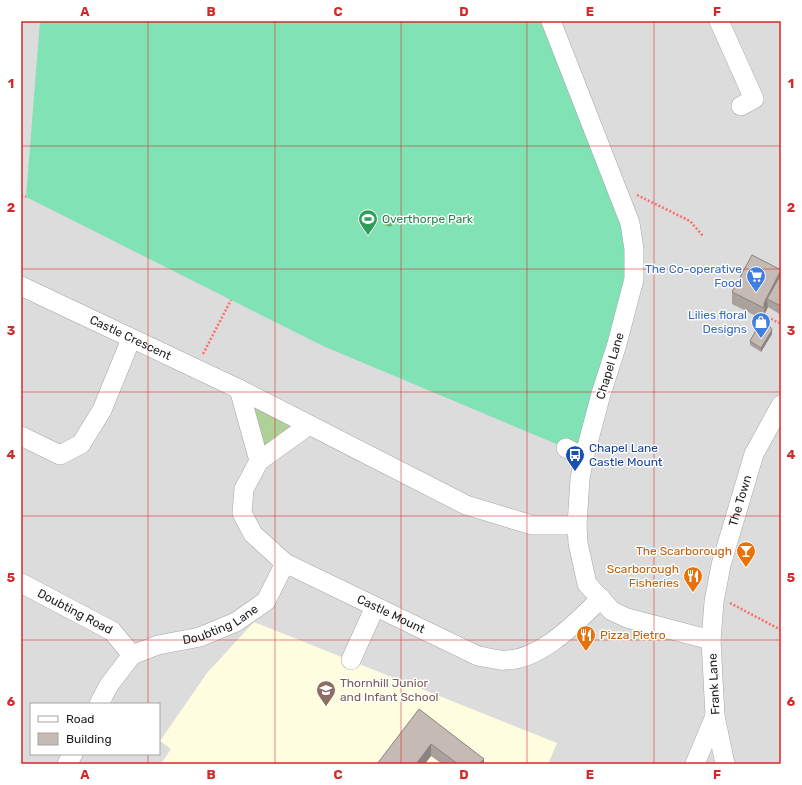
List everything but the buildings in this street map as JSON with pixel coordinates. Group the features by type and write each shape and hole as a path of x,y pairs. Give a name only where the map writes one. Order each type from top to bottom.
{"street":[{"name":"Chapel Lane","path":"551,21 630,223 634,249 634,279 584,458 580,479 577,525 578,543 588,584 612,611 627,618 711,640"},
{"path":"719,21 754,99 742,106"},
{"name":"Castle Crescent","path":"21,286 239,389"},
{"path":"21,436 60,455 81,444 102,410 131,339"},
{"path":"239,389 466,505 532,525 577,525"},
{"path":"239,389 259,461"},
{"name":"The Town","path":"714,602 721,565 754,454 781,405"},
{"name":"Castle Mount","path":"309,425 259,461 244,489 242,513 253,534 285,564 478,656 501,660 519,658 536,652 568,630 601,598"},
{"path":"566,448 584,458"},
{"name":"Doubting Lane","path":"132,655 158,645 200,638 236,622 266,601 285,564"},
{"name":"Doubting Road","path":"21,583 112,630 132,655"},
{"name":"Frank Lane","path":"714,602 711,640 715,716 725,764"},
{"path":"351,660 376,607"},
{"path":"100,703 109,685 132,655"},
{"path":"695,764 715,716"}],"path":[{"path":"615,184 690,221 703,236"},
{"path":"21,196 26,197"},
{"path":"195,369 231,300"},
{"path":"764,315 781,324"},
{"path":"714,602 727,602 781,630"}],"shaded area":[{"path":"21,21 781,21 781,764 21,764"},
{"name":"Thornhill Junior and Infant School","path":"254,622 557,743 548,764 161,764 171,749 160,741 207,673"}],"green space":[{"name":"Overthorpe Park","path":"40,21 550,21 634,249 584,458 566,448 323,346 26,197"},
{"path":"239,389 309,425 259,461"}],"place":[{"name":"Overthorpe Park","path":"368,236"},
{"name":"The Co-operative Food","path":"756,293"},
{"name":"Lilies floral Designs","path":"761,339"},
{"name":"Chapel Lane Castle Mount","path":"575,472"},
{"name":"The Scarborough","path":"746,568"},
{"name":"Scarborough Fisheries","path":"693,593"},
{"name":"Pizza Pietro","path":"586,652"},
{"name":"Thornhill Junior and Infant School","path":"326,707"}]}
